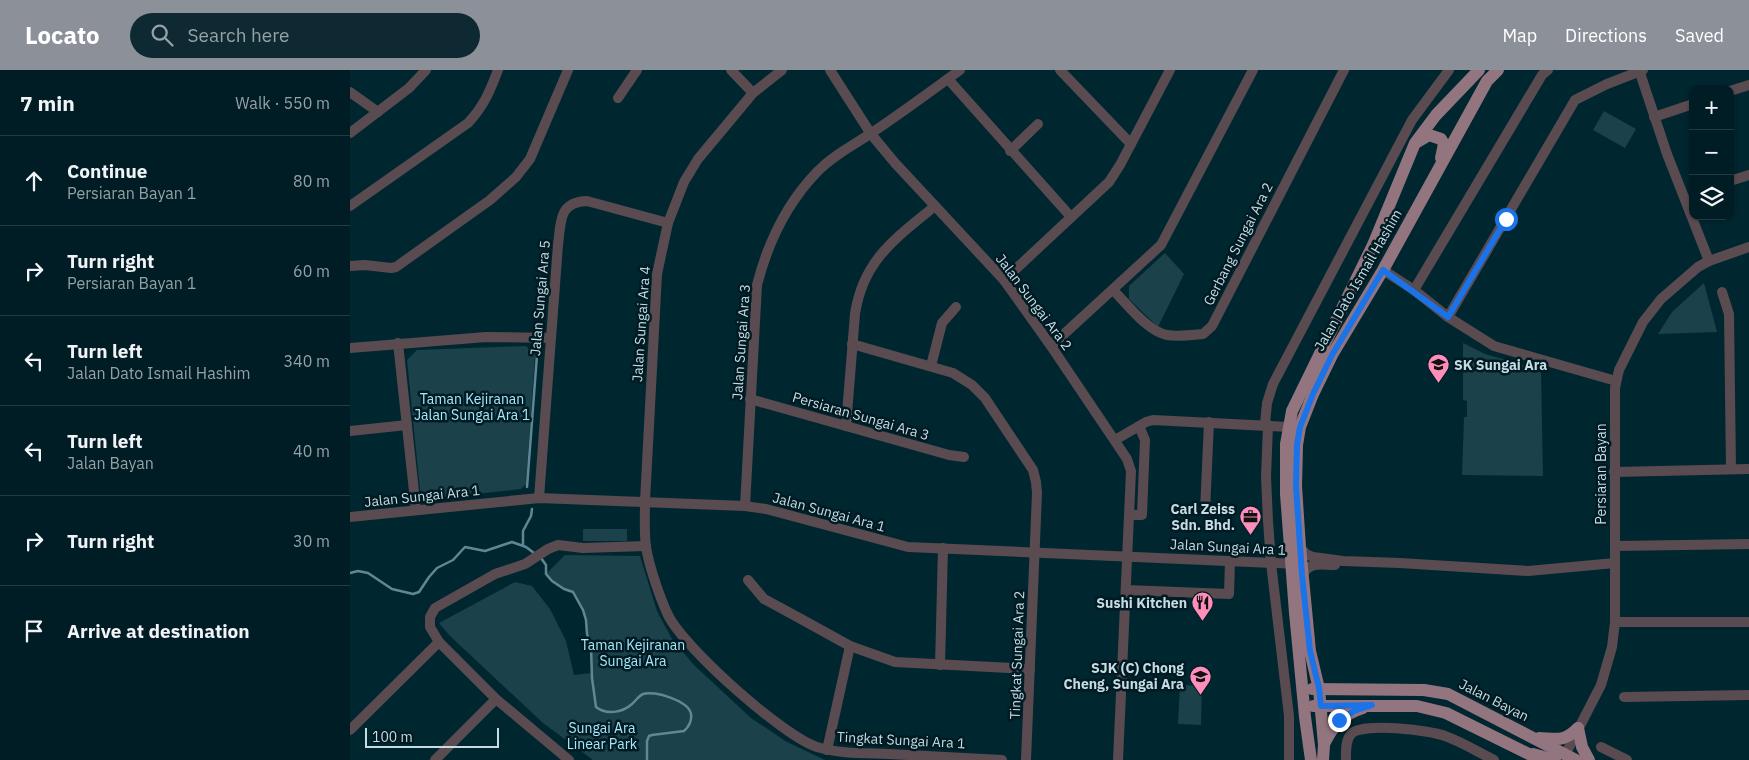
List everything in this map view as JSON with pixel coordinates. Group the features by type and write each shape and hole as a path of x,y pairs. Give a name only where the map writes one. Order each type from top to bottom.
{"main road":[{"path":"1452,99 1474,70"},
{"name":"Jalan Dato Ismail Hashim","path":"1323,760 1324,745 1319,688 1310,651 1286,494 1286,444 1292,410 1373,246 1414,143 1436,116 1479,70"},
{"name":"Jalan Dato Ismail Hashim","path":"1311,760 1302,689 1298,568 1300,547 1296,486 1297,445 1300,427 1313,394 1332,355 1383,270 1487,80 1498,70"},
{"path":"1414,143 1429,135 1441,139 1444,144 1444,151 1437,172"},
{"name":"Jalan Bayan","path":"1302,689 1424,690 1448,694 1534,738 1564,759"},
{"path":"1324,745 1330,732 1339,720 1354,711 1372,705"},
{"path":"1304,706 1372,705 1432,708 1446,713 1541,760"},
{"path":"1534,738 1559,739 1569,736 1578,728 1582,747 1590,760"},
{"path":"1525,753 1564,759"}],"street":[{"path":"350,133 409,88 426,70"},
{"path":"350,206 468,123 480,110 498,70"},
{"path":"350,266 396,267 490,200 516,177 530,159 568,70"},
{"path":"618,98 638,70"},
{"path":"730,70 753,93"},
{"name":"Jalan Sungai Ara 4","path":"645,502 657,274 668,224 684,182 698,159 753,93 782,70"},
{"name":"Jalan Sungai Ara 2","path":"830,70 871,134 895,164 1004,280 1127,459 1130,471 1127,556"},
{"name":"Jalan Sungai Ara 3","path":"745,506 757,285 764,257 771,242 791,203 818,171 836,156 871,134 960,70"},
{"path":"1060,70 1131,144"},
{"path":"1004,280 1109,182 1120,165 1170,70"},
{"path":"1051,346 1161,245 1253,70"},
{"name":"Gerbang Sungai Ara 2","path":"1113,290 1147,324 1158,332 1168,335 1203,334 1212,326 1344,70"},
{"path":"1288,760 1289,716 1271,563 1266,477 1267,403 1273,384 1412,120 1449,70"},
{"path":"1414,290 1542,76 1548,70"},
{"path":"1448,317 1573,103 1590,92 1641,70 1667,154 1688,196 1709,261"},
{"path":"948,79 1010,151 1071,217"},
{"path":"1734,90 1749,85"},
{"path":"350,92 378,112"},
{"path":"1654,117 1689,105"},
{"path":"1010,151 1038,124"},
{"path":"1734,180 1749,175"},
{"name":"Jalan Sungai Ara 5","path":"539,498 558,245 561,217 564,210 578,202 587,201 668,224"},
{"path":"846,426 857,298 862,282 877,258 893,240 935,206"},
{"name":"Persiaran Bayan","path":"1564,759 1601,685 1612,647 1615,622 1614,472 1616,380 1643,322 1652,310 1698,267 1749,246"},
{"path":"1383,270 1414,290 1448,317 1494,346 1616,380"},
{"path":"1722,292 1729,314 1731,469"},
{"path":"931,366 942,323 956,307"},
{"path":"350,348 486,337 550,338"},
{"path":"398,343 416,510"},
{"name":"Tingkat Sungai Ara 2","path":"852,344 953,373 972,385 984,398 1032,470 1037,494 1026,760"},
{"name":"Persiaran Sungai Ara 3","path":"750,399 949,455 964,457"},
{"path":"1115,440 1146,422 1161,419 1266,424 1289,427"},
{"path":"1205,511 1209,422"},
{"path":"350,432 407,425"},
{"path":"1129,515 1142,516 1144,440 1139,426"},
{"path":"1614,472 1749,469"},
{"name":"Jalan Sungai Ara 1","path":"350,517 539,498 745,506 766,509 900,546 1271,563 1298,568"},
{"name":"Tingkat Sungai Ara 1","path":"645,502 646,546 668,615 689,644 738,692 772,719 802,740 827,750 846,753 1002,760"},
{"path":"1615,546 1749,544"},
{"path":"561,758 496,699 439,642 430,627 430,617 435,608 486,579 532,560 548,549 558,545 583,548 646,546"},
{"path":"1300,547 1306,554 1313,557 1343,561 1528,571 1614,563"},
{"path":"940,665 944,548"},
{"path":"1118,760 1127,556"},
{"path":"1126,590 1229,594 1230,561"},
{"path":"1298,568 1306,568 1312,565 1336,565 1343,561"},
{"path":"748,580 764,599 850,646 895,662 1030,669"},
{"path":"1615,622 1749,622"},
{"path":"350,730 439,642"},
{"path":"827,750 850,646"},
{"path":"1624,697 1749,695"},
{"path":"435,760 496,699"},
{"path":"1346,760 1346,745 1349,736 1354,730 1362,728 1400,728 1445,735 1494,760"},
{"path":"1601,747 1627,760"}],"green space":[{"path":"1604,111 1636,129 1625,148 1593,130"},
{"path":"1165,253 1184,274 1158,327 1129,299 1129,286"},
{"path":"1704,283 1717,332 1658,334 1672,312"},
{"path":"1463,343 1485,354 1541,370 1543,476 1462,475 1464,417 1467,417 1467,401 1463,400"},
{"name":"Taman Kejiranan Jalan Sungai Ara 1","path":"526,346 535,354 526,484 521,489 430,499 420,490 407,360 417,350"},
{"path":"583,529 627,529 627,541 583,541"},
{"path":"565,555 640,556 657,611 672,639 694,665 751,718 787,742 825,760 593,760 543,723 450,636 439,623 515,582 532,586 550,609 566,641 574,675 592,673 590,642 581,606 571,592 557,585 546,574"},
{"path":"1180,685 1202,686 1201,725 1178,724"}],"waterway":[{"path":"527,487 537,355"},
{"path":"523,545 523,531 531,516 532,509"},
{"path":"350,573 358,571 368,573 392,589 413,594 419,592 437,568 453,560 465,547 485,551 512,542 526,547 534,553"},
{"path":"541,558 546,565 546,574 552,581 564,589 573,592 583,610 591,647 592,678 596,707 609,712 619,711 628,707 641,695 648,693 662,695 678,701 689,709 691,721 684,731 649,736 647,741 647,760"}],"place":[{"name":"SK Sungai Ara","path":"1438,384"},
{"name":"Carl Zeiss Sdn. Bhd.","path":"1251,536"},
{"name":"Sushi Kitchen","path":"1203,622"},
{"name":"SJK (C) Chong Cheng, Sungai Ara","path":"1200,695"}],"route":[{"path":"1339,720 1354,711 1372,705 1321,706 1319,688 1310,651 1302,575 1296,486 1297,445 1304,415 1332,355 1383,270 1414,290 1448,317 1506,219"}],"park label":[{"name":"Taman Kejiranan Sungai Ara","path":"633,654"},
{"name":"Sungai Ara Linear Park","path":"602,736"}]}
